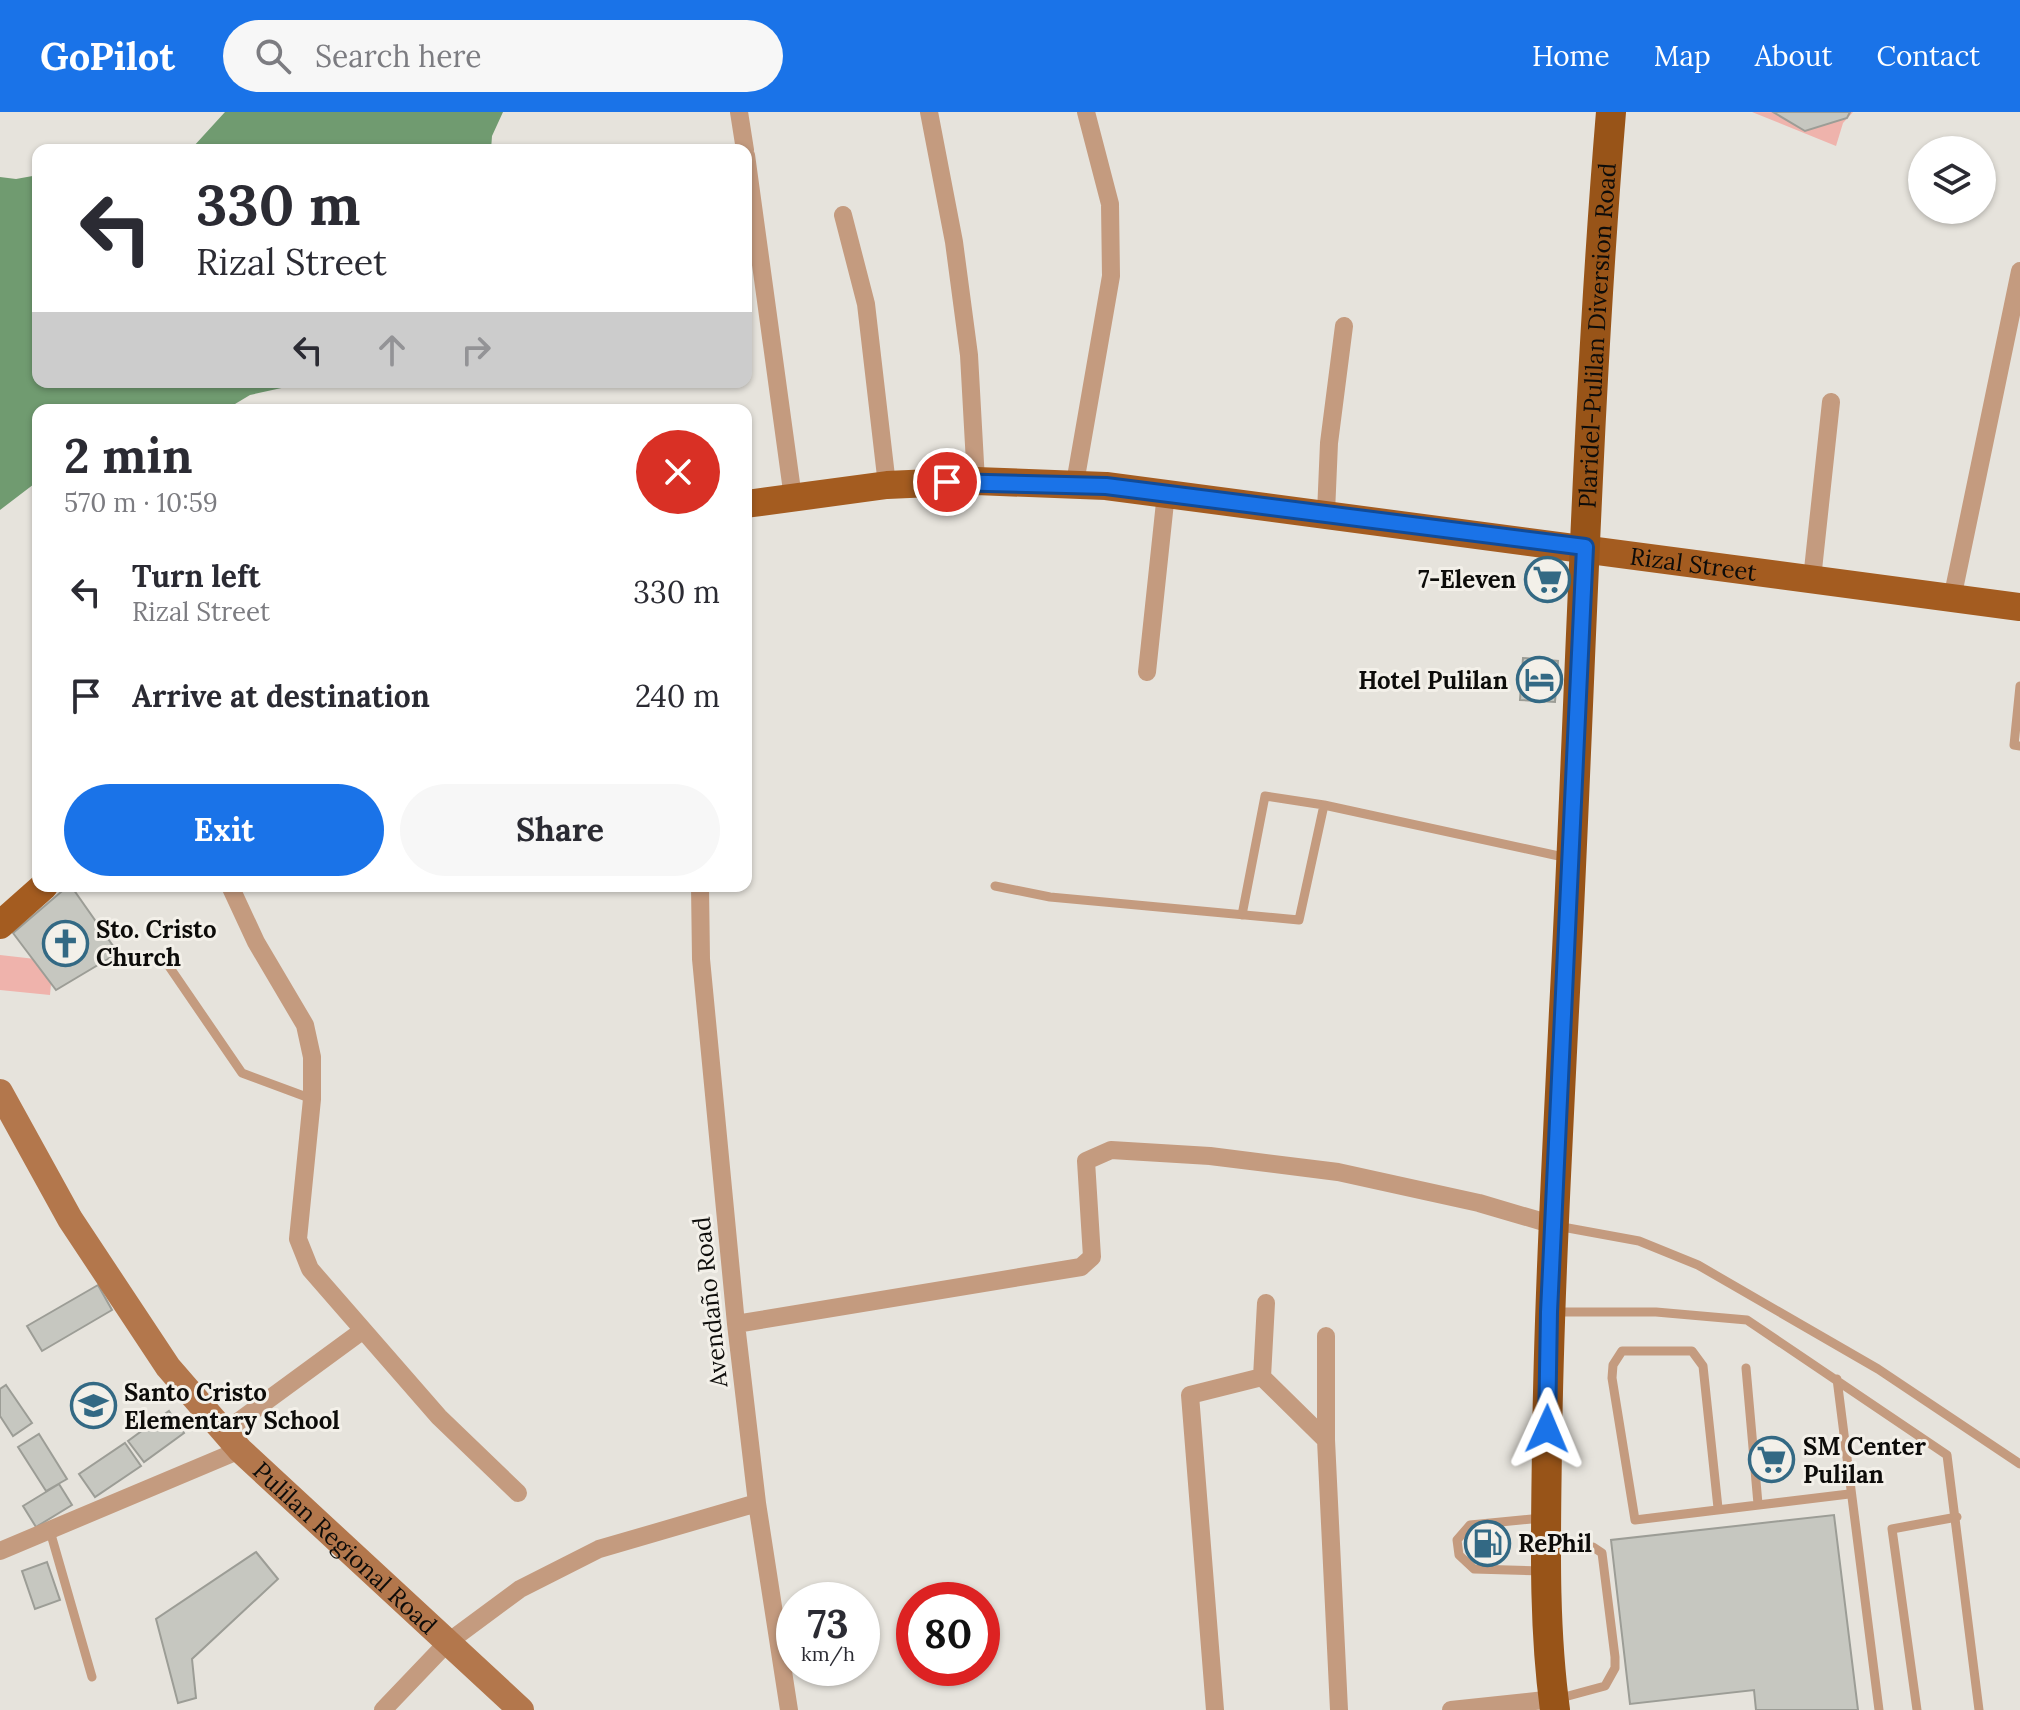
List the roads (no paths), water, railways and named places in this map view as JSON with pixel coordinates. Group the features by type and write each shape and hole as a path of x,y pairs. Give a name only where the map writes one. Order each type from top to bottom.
{"highway":[{"name":"Plaridel-Pulilan Diversion Road","path":"1555,1705 1546,1560 1549,1312 1585,547 1611,112"}],"main road":[{"name":"Rizal Street","path":"752,503 887,485 976,481 1075,483 1326,513 2020,607"},
{"path":"0,925 37,892"},
{"name":"Pulilan Regional Road","path":"0,1092 70,1219 168,1367 232,1441 447,1643 507,1706"}],"street":[{"path":"739,112 745,144"},
{"path":"929,112 954,242 967,341 976,481"},
{"path":"1075,483 1112,265 1110,204 1086,112"},
{"path":"843,215 866,304 887,485"},
{"path":"752,226 793,498"},
{"path":"1952,599 2020,271"},
{"path":"1326,513 1329,443 1344,326"},
{"path":"1812,579 1831,402"},
{"path":"1147,672 1166,493"},
{"path":"233,892 305,1025 312,1057 312,1099 298,1239 310,1269 439,1417 518,1493"},
{"name":"Avendaño Road","path":"700,892 701,959 736,1324 757,1503 789,1710"},
{"path":"736,1324 1081,1267 1092,1257 1086,1161 1111,1150 1210,1156 1338,1172 1479,1203 1554,1225"},
{"path":"1266,1303 1262,1377 1326,1440"},
{"path":"0,1551 50,1531 232,1441 362,1331"},
{"path":"1326,1336 1326,1440 1339,1710"},
{"path":"1215,1710 1190,1395 1262,1377"},
{"path":"383,1710 447,1643 520,1589 599,1549 757,1503"},
{"path":"1451,1710 1555,1705"}],"lane":[{"path":"2020,686 2014,745 2020,746"},
{"path":"1242,915 1265,796 1324,805 1572,859"},
{"path":"995,886 1050,897 1299,920 1324,805"},
{"path":"166,962 242,1073 312,1099"},
{"path":"1554,1225 1639,1241 1698,1265 1878,1369 2020,1464"},
{"path":"1549,1312 1656,1312 1747,1320 1947,1455 1979,1710"},
{"path":"1718,1508 1703,1366 1698,1355 1692,1351 1622,1351 1613,1365 1612,1378 1635,1520 1849,1494"},
{"path":"1746,1368 1758,1504"},
{"path":"1837,1379 1849,1494 1879,1710"},
{"path":"1546,1517 1470,1525 1457,1540 1459,1555 1474,1569 1546,1560 1593,1547 1602,1553 1615,1668 1605,1686 1555,1705"},
{"path":"1917,1710 1892,1529 1957,1517"},
{"path":"50,1531 92,1677"}],"place":[{"name":"7-Eleven","path":"1547,579"},
{"name":"Hotel Pulilan","path":"1539,680"},
{"name":"Sto. Cristo Church","path":"65,943"},
{"name":"Santo Cristo Elementary School","path":"93,1406"},
{"name":"SM Center Pulilan","path":"1772,1460"},
{"name":"RePhil","path":"1487,1543"}]}
